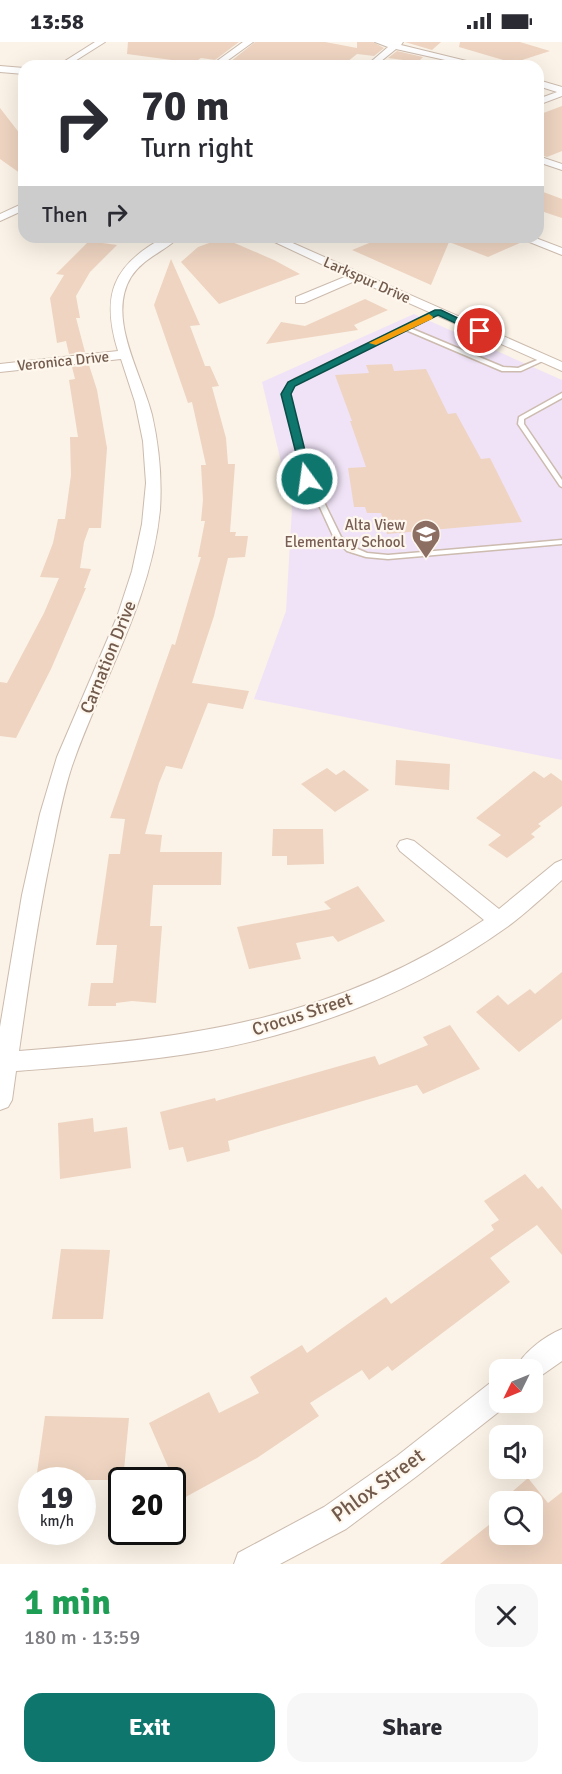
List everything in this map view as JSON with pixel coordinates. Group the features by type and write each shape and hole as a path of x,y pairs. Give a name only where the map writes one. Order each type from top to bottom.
{"street":[{"path":"71,60 100,42"},
{"path":"223,60 249,42"},
{"path":"379,42 397,43 461,60"},
{"path":"377,60 397,43"},
{"path":"0,69 18,70"},
{"path":"544,85 562,92"},
{"path":"544,100 562,92"},
{"path":"544,161 562,167"},
{"path":"0,218 18,209"},
{"name":"Carnation Drive","path":"0,1100 43,842 61,771 121,630 139,577 151,522 153,469 145,414 116,319 115,302 121,284 131,269 144,255 163,243"},
{"name":"Larkspur Drive","path":"283,243 562,367"},
{"path":"539,243 562,252"},
{"path":"300,300 357,276"},
{"name":"Veronica Drive","path":"0,368 127,354"},
{"path":"407,846 499,921"},
{"name":"Crocus Street","path":"6,1062 154,1049 236,1035 294,1020 350,1000 407,975 458,947 499,921 562,868"},
{"path":"542,1359 562,1343"},
{"name":"Phlox Street","path":"249,1564 335,1518 407,1466 489,1402"}],"lane":[{"path":"438,312 297,380 291,384 286,394 307,479 316,492 338,538 350,549 366,555 388,557 562,542"},
{"path":"406,328 502,369 519,370 544,359"},
{"path":"562,395 521,418 521,424 562,485"},
{"path":"551,401 562,406"}],"shaded area":[{"name":"Alta View Elementary School","path":"414,314 562,380 562,760 254,699 286,611 292,508 262,382"}],"building":[{"path":"128,42 239,42 215,60 201,58 198,60 172,60 127,54"},
{"path":"255,42 325,42 357,48 357,42 373,42 384,48 374,56 357,54 350,60 232,60"},
{"path":"405,42 441,42 432,50"},
{"path":"460,42 520,42 550,51 522,60 503,60 459,47"},
{"path":"397,51 423,57 420,60 388,58"},
{"path":"562,106 562,151 547,157 544,156 544,113"},
{"path":"0,108 18,131 18,172 0,159"},
{"path":"544,192 562,199 562,218 544,212"},
{"path":"87,243 117,245 90,272 76,296 80,318 76,318 85,352 69,354 66,341 57,343 50,298 64,275 56,274"},
{"path":"209,243 235,243 300,274 219,304 181,262 198,247"},
{"path":"369,243 449,243 431,285 352,250"},
{"path":"452,243 520,243 488,257"},
{"path":"171,259 200,325 190,326 205,366 210,366 219,386 212,387 226,438 228,464 235,464 230,532 236,532 235,536 248,536 245,557 228,558 214,616 192,683 249,691 243,709 208,703 182,769 166,766 145,834 162,835 160,852 222,852 221,885 153,885 150,926 162,926 156,1003 132,1001 116,1003 116,1006 88,1006 91,983 113,983 117,945 96,945 109,854 120,854 125,819 110,818 172,644 175,645 201,557 198,557 205,521 201,521 203,500 201,465 206,465 192,402 188,403 154,305"},
{"path":"365,299 388,310 354,325 358,330 266,344 281,322 305,326"},
{"path":"392,364 394,371 426,369 448,414 456,413 481,459 490,458 522,522 387,534 381,513 367,513 365,507 354,507 348,468 366,467 335,375 369,373 366,365"},
{"path":"89,365 97,390 107,448 101,528 89,528 84,542 80,568 91,569 84,588 86,588 51,669 16,738 0,736 0,682 7,683 44,613 59,578 40,577 53,543 58,519 65,519 71,475 70,437 78,437 69,380 75,379 72,367"},
{"path":"396,760 450,764 449,790 395,785"},
{"path":"327,768 336,775 344,770 369,790 335,812 301,784"},
{"path":"534,771 544,778 551,773 562,781 562,806 538,824 541,826 531,834 535,837 507,858 488,845 501,835 476,818"},
{"path":"273,829 323,829 324,864 287,865 287,856 272,856"},
{"path":"358,886 385,921 338,942 333,936 296,943 301,959 249,969 237,927 331,909 324,902"},
{"path":"562,972 562,1019 519,1052 476,1012 498,995 508,1005 530,989 535,994"},
{"path":"450,1025 480,1069 423,1094 417,1085 228,1141 230,1151 187,1162 183,1147 169,1150 160,1112 215,1098 216,1101 375,1056 379,1065 428,1045 423,1037"},
{"path":"93,1118 94,1132 127,1127 131,1168 60,1179 58,1123"},
{"path":"525,1174 538,1189 542,1186 562,1210 562,1255 537,1225 490,1258 510,1282 392,1371 388,1366 369,1380 362,1370 310,1403 319,1416 257,1458 186,1497 186,1467 168,1467 149,1423 209,1392 219,1413 259,1393 250,1377 302,1345 307,1353 386,1297 391,1304 494,1230 491,1225 499,1220 484,1201"},
{"path":"61,1249 110,1250 103,1319 52,1319"},
{"path":"45,1416 129,1418 124,1467 108,1467 108,1480 96,1480 96,1467 38,1467"},
{"path":"529,1479 538,1491 513,1491"},
{"path":"562,1492 562,1564 440,1564 489,1525 489,1545 543,1545 543,1497 548,1503"}],"slow traffic":[{"path":"373,343 429,317"}],"place":[{"name":"Alta View Elementary School","path":"426,560"}],"route":[{"path":"307,479 286,394 291,384 438,312 480,331"}]}
